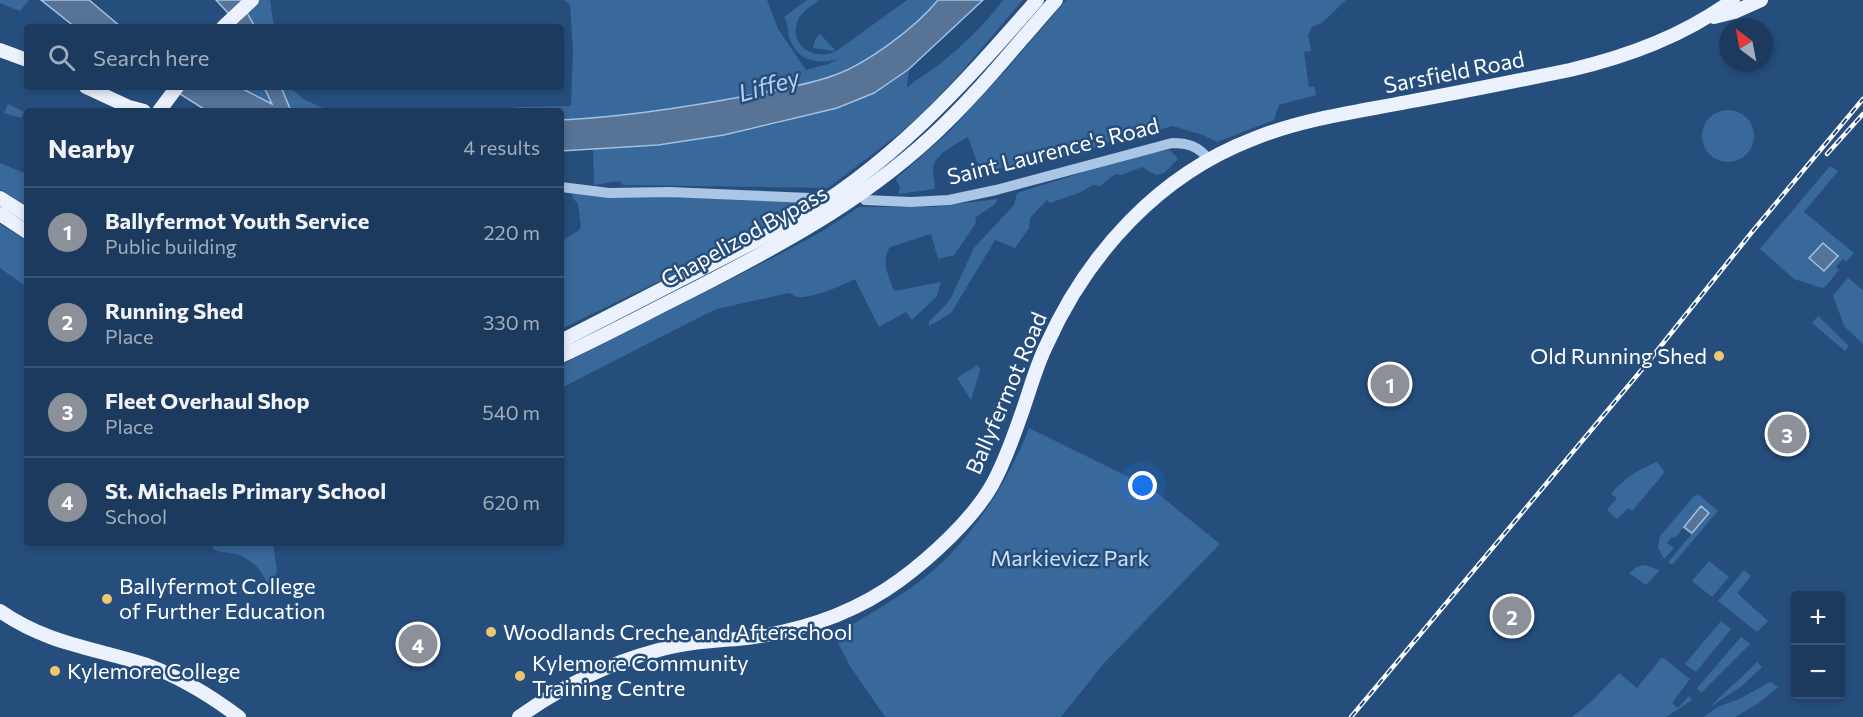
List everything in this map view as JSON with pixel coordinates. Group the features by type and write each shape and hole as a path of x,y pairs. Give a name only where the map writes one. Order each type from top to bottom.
{"main road":[{"name":"Chapelizod Bypass","path":"871,177 936,112 1037,0"},
{"name":"Chapelizod Bypass","path":"564,355 762,256 871,177 930,138 958,111 1056,0"},
{"name":"Sarsfield Road","path":"1706,19 1732,0"},
{"name":"Sarsfield Road","path":"1208,159 1253,139 1311,121 1595,64 1629,53 1706,19 1734,12 1761,0"},
{"path":"227,24 249,3"},
{"path":"0,50 24,59"},
{"path":"93,90 136,108"},
{"path":"161,108 176,90"},
{"name":"Ballyfermot Road","path":"519,717 568,686 632,658 687,644 747,638 817,623 876,596 916,568 956,529 992,485 1020,418 1046,345 1061,315 1089,271 1118,233 1157,194 1208,159"},
{"path":"0,198 24,212"},
{"path":"0,214 24,230"},
{"name":"Chapelizod Bypass","path":"564,339 701,270 813,218"},
{"path":"0,611 22,627 51,638 163,672 205,693 239,717"}],"street":[{"name":"Saint Laurence's Road","path":"865,200 911,202 949,200 996,190 1172,142 1185,143 1194,147 1208,159"},
{"path":"564,187 609,193 669,192 810,198"}],"green space":[{"path":"0,0 29,0 20,11 0,3"},
{"path":"259,0 270,0 274,24 254,24 248,12"},
{"path":"564,0 767,0 778,29 806,70 842,58 827,61 812,60 799,53 794,47 784,17 807,0 819,0 798,20 797,37 806,50 813,53 830,54 907,0 938,0 918,21 877,53 848,69 806,84 732,99 635,114 564,120 564,108 513,108 571,106 573,51 570,4"},
{"path":"1003,0 1023,0 959,75 922,114 828,188 623,185 619,181 594,185 593,148 658,145 777,124 874,93 909,69 907,88 964,43"},
{"path":"1066,0 1346,0 1322,23 1312,27 1308,35 1311,51 1304,52 1309,87 1314,87 1316,95 1279,105 1274,120 1217,142 1173,126 1101,144 1086,153 1073,156 1049,153 1036,163 984,171 977,162 968,137 946,150 937,159 933,170 934,189 900,194 898,192 900,187 896,180 898,177 949,132"},
{"path":"820,34 834,49 834,51 813,48"},
{"path":"245,90 266,90 273,105"},
{"path":"282,90 293,90 303,99 323,108 290,108"},
{"path":"8,104 24,112 21,118 4,113"},
{"path":"1728,110 1738,112 1746,118 1752,126 1754,136 1752,146 1746,154 1738,160 1728,162 1718,160 1710,154 1704,146 1702,136 1704,126 1710,118 1718,112"},
{"path":"1170,150 1178,159 1164,173 1156,175 1142,167 1121,175 1115,174 1100,186 1093,185 1081,192 1050,203 1047,200 1030,218 1029,228 1015,248 995,240 951,313 929,326 929,322 950,300 974,248 1014,205 1017,193 1138,155"},
{"path":"0,163 24,173 24,204 0,189"},
{"path":"1830,166 1838,171 1804,212 1854,253 1846,262 1843,259 1836,267 1839,270 1822,288 1794,279 1760,249"},
{"path":"573,194 801,201 803,204 691,266 564,328 564,239 581,227 578,204 572,197"},
{"path":"998,199 995,204 975,218 976,223 954,255 938,259 931,234 890,247 886,263 894,291 941,282 937,296 912,320 906,312 879,327 855,279 810,296 797,297 789,293 717,309 564,386 564,363 788,250 859,207 932,207"},
{"path":"0,224 24,239 24,285 0,268"},
{"path":"1848,278 1863,290 1863,344 1844,326 1833,295"},
{"path":"1818,316 1849,346 1845,351 1812,323"},
{"path":"978,365 980,370 971,400 957,378"},
{"name":"Markievicz Park","path":"1029,428 1151,488 1220,544 1105,662 1061,717 885,717 850,666 834,635 906,591 944,561 973,527 1000,488"},
{"path":"1657,462 1665,472 1632,511 1628,508 1617,519 1607,510 1617,498 1611,494 1632,475"},
{"path":"1699,495 1718,511 1672,565 1668,562 1691,535 1683,528 1675,538 1672,537 1667,543 1674,548 1664,559 1658,548 1660,536 1694,496"},
{"path":"273,546 277,572 269,590 262,573 252,562 239,555 218,551 212,547"},
{"path":"1709,561 1729,577 1712,597 1692,581"},
{"path":"1645,565 1660,570 1646,585 1629,573"},
{"path":"1744,570 1751,576 1737,593 1768,621 1757,632 1718,601"},
{"path":"1721,621 1731,629 1696,672 1685,664"},
{"path":"1741,637 1750,644 1701,693 1697,688"},
{"path":"1662,657 1690,679 1672,703 1678,708 1689,696 1692,700 1666,717 1572,717 1591,702 1619,673 1637,688"},
{"path":"1757,662 1762,667 1742,686 1710,707 1745,674"},
{"path":"1770,682 1778,687 1759,703 1735,717 1703,717 1718,707 1739,699"}],"shaded area":[{"path":"41,0 89,0 117,24 71,24"},
{"path":"216,0 240,0 253,24 234,24 228,13"},
{"path":"938,0 983,0 909,69 874,93 837,108 724,135 658,145 564,151 564,120 633,114 704,104 814,82 862,62 891,43"},
{"path":"174,90 245,90 272,104 265,90 282,90 290,108 202,108"},
{"path":"1823,243 1838,256 1824,271 1809,258"},
{"path":"1701,506 1709,513 1692,533 1684,527"}],"railway":[{"path":"1351,717 1644,367 1863,99"},
{"path":"1827,154 1863,114"}],"place":[{"name":"Old Running Shed","path":"1719,356"},
{"name":"Ballyfermot Youth Service","path":"1390,384"},
{"name":"Fleet Overhaul Shop","path":"1787,434"},
{"name":"Ballyfermot College of Further Education","path":"107,599"},
{"name":"Running Shed","path":"1512,616"},
{"name":"Woodlands Creche and Afterschool","path":"491,632"},
{"name":"St. Michaels Primary School","path":"418,644"},
{"name":"Kylemore College","path":"55,671"},
{"name":"Kylemore Community Training Centre","path":"520,676"}],"water label":[{"name":"Liffey","path":"769,86"}]}
